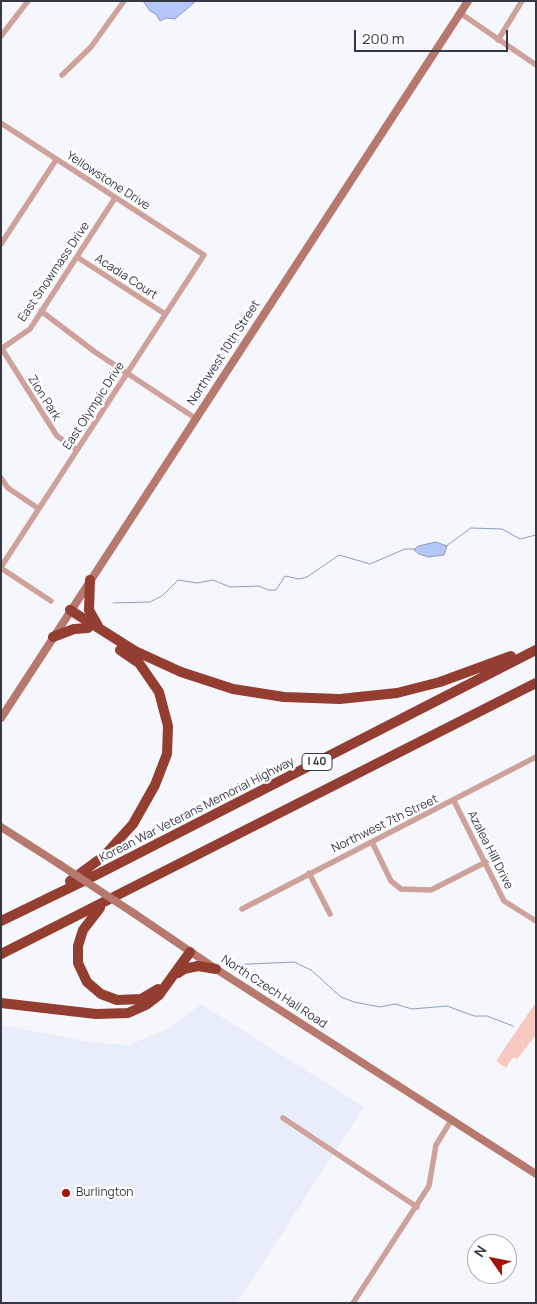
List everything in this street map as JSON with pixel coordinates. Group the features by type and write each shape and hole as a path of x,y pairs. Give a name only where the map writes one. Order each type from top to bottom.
{"highway":[{"path":"90,580 89,610 100,629"},
{"path":"38,904 91,866 126,832 155,785 169,739 167,715 154,682 139,663 68,613"},
{"path":"68,613 100,629 141,654 194,677 253,693 299,698 350,698 412,690 536,649"},
{"path":"53,636 74,629 88,628"},
{"name":"Korean War Veterans Memorial Highway","path":"1,921 38,904 536,649"},
{"name":"I 40","path":"1,954 102,905 536,683"},
{"path":"102,905 83,930 77,954 82,973 87,982 100,994 108,998 126,1001 149,995 164,982 188,950"},
{"path":"1,1003 96,1014 128,1013 154,1000 175,975 188,950"},
{"path":"175,975 184,969 198,966 216,969"}],"main road":[{"name":"Northwest 10th Street","path":"1,718 468,1"},
{"name":"North Czech Hall Road","path":"1,827 216,969 536,1174"}],"street":[{"path":"1,36 28,1"},
{"path":"498,40 522,1"},
{"path":"62,75 90,47 123,2"},
{"path":"460,13 536,65"},
{"name":"Yellowstone Drive","path":"1,123 204,255"},
{"path":"1,244 56,160"},
{"name":"East Snowmass Drive","path":"2,349 30,329 115,198"},
{"name":"East Olympic Drive","path":"1,568 204,255"},
{"name":"Acadia Court","path":"77,257 165,314"},
{"path":"42,311 128,373 196,418"},
{"name":"Zion Park","path":"2,349 57,436 77,450"},
{"path":"1,478 8,488 39,509"},
{"path":"1,568 51,601"},
{"name":"Northwest 7th Street","path":"242,908 454,801 536,757"},
{"name":"Azalea Hill Drive","path":"454,801 504,901 536,921"},
{"path":"372,842 391,881 401,889 431,890 486,862"},
{"path":"309,873 330,914"},
{"path":"283,1118 417,1207"},
{"path":"353,1303 429,1186 436,1145 452,1119"}],"shaded area":[{"path":"536,1002 536,1035 517,1059 513,1057 506,1068 496,1061"},
{"path":"201,1004 364,1107 237,1303 1,1303 1,1025 90,1042 128,1045 165,1030"}],"water":[{"path":"143,1 196,1 175,19 166,18 160,21"},
{"path":"436,542 447,546 444,555 428,557 414,550 418,546"}],"waterway":[{"path":"446,546 471,528 502,529 520,539 536,535"},
{"path":"113,603 150,602 162,596 178,580 197,583 213,580 230,587 259,586 268,590 276,590 285,576 299,579 307,577 339,555 370,564 405,549 415,549"},
{"path":"226,965 294,962 311,970 341,997 354,1002 380,1007 395,1004 412,1009 447,1006 474,1016 487,1016 513,1026"}],"place":[{"name":"Burlington","path":"66,1193"}]}
